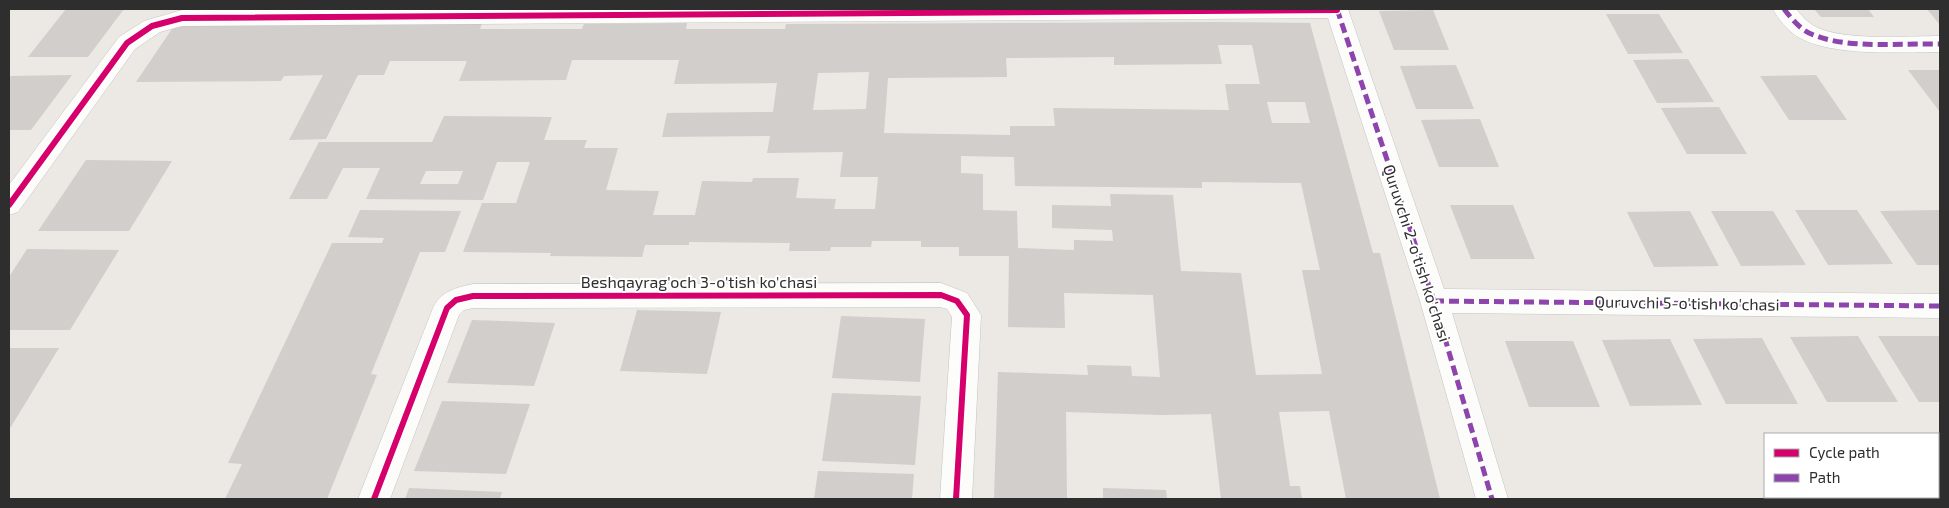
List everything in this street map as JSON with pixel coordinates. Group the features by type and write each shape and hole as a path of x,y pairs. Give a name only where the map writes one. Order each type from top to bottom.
{"street":[{"path":"9,206 127,42 152,26 182,18 1337,9"},
{"name":"Quruvchi 2-o'tish ko'chasi","path":"1337,9 1434,301 1492,499"},
{"path":"1784,9 1792,19 1809,33 1830,41 1940,44"},
{"name":"Beshqayrag'och 3-o'tish ko'chasi","path":"374,499 447,308 456,300 473,296 941,295 957,301 967,314 956,499"},
{"name":"Quruvchi 5-o'tish ko'chasi","path":"1434,301 1940,306"}],"building":[{"path":"66,9 124,9 88,57 28,57"},
{"path":"1814,9 1868,9 1874,17 1821,17"},
{"path":"1927,9 1940,9 1940,25"},
{"path":"1433,10 1449,50 1394,50 1379,11"},
{"path":"1606,14 1659,14 1683,53 1628,54"},
{"path":"482,23 480,29 582,29 584,24 687,23 686,29 785,29 786,24 1310,23 1373,253 1380,253 1440,499 1346,499 1329,411 1279,412 1290,486 1300,486 1302,499 1221,499 1211,414 1162,415 1066,412 1067,499 994,499 998,372 1088,375 1087,365 1131,366 1132,376 1160,377 1153,295 1064,293 1065,328 1008,327 1009,256 959,256 959,247 921,247 921,241 872,241 871,247 831,247 830,251 789,251 790,243 689,242 689,245 645,245 642,257 550,256 551,253 463,252 482,203 516,203 530,162 497,162 483,200 366,199 380,168 343,168 327,199 289,199 319,142 432,142 444,116 552,117 544,140 587,140 584,148 618,148 606,190 659,191 653,215 695,215 702,181 752,182 753,178 799,178 796,198 836,199 834,209 875,209 878,177 840,177 843,152 767,153 770,136 662,137 667,113 773,112 777,83 674,84 679,60 572,60 566,80 459,81 467,61 390,61 384,75 358,75 326,139 289,140 323,75 284,76 281,81 136,82 174,26","holes":["1218,45 1252,45 1260,84 1225,84 1229,110 1053,108 1055,126 1010,126 1010,135 884,133 888,78 1007,77 1006,58 1114,57 1114,65 1222,64","869,72 866,109 813,110 818,73","1267,102 1305,102 1310,123 1272,123","961,156 1014,157 1015,186 1202,188 1202,182 1301,183 1320,270 1302,270 1322,374 1256,375 1241,273 1181,271 1173,195 1110,194 1111,206 1052,205 1052,228 1112,230 1113,241 1074,240 1074,250 1018,248 1017,211 983,210 983,174 961,173","426,171 463,171 458,184 420,184"]},
{"path":"1688,59 1714,102 1657,103 1633,60"},
{"path":"1456,65 1474,109 1416,109 1400,66"},
{"path":"1908,70 1940,70 1940,112"},
{"path":"72,75 31,130 9,130 9,78 11,76"},
{"path":"1816,75 1847,120 1789,120 1760,76"},
{"path":"1719,107 1747,154 1687,154 1661,108"},
{"path":"1480,119 1499,167 1439,167 1421,120"},
{"path":"86,160 172,161 129,231 38,231"},
{"path":"1450,205 1513,205 1535,259 1471,259"},
{"path":"360,210 461,211 445,252 420,252 371,374 377,375 327,499 225,499 242,464 228,463 332,243 382,243 384,238 348,237"},
{"path":"1795,210 1857,210 1893,264 1828,265"},
{"path":"1940,210 1940,265 1917,265 1880,211"},
{"path":"1690,211 1719,266 1654,267 1627,212"},
{"path":"1711,211 1773,211 1806,265 1741,266"},
{"path":"27,249 119,250 70,330 9,330 9,277"},
{"path":"637,310 721,312 707,374 620,371"},
{"path":"841,316 925,319 920,382 832,378"},
{"path":"472,320 555,323 534,386 447,383"},
{"path":"1858,336 1898,402 1827,402 1790,337"},
{"path":"1878,336 1940,336 1940,402 1919,402"},
{"path":"1762,338 1798,404 1726,404 1693,339"},
{"path":"1670,339 1702,405 1630,406 1602,340"},
{"path":"1505,341 1573,341 1600,407 1529,407"},
{"path":"9,348 59,348 9,430"},
{"path":"832,393 921,396 915,465 822,461"},
{"path":"442,401 530,404 506,474 414,471"},
{"path":"818,471 914,474 912,499 814,499"},
{"path":"409,488 502,492 500,499 405,499"},
{"path":"1103,488 1166,490 1167,499 1103,499"}],"marked path":[{"path":"1337,9 1434,301 1492,499"},
{"path":"1784,9 1802,28 1809,33 1821,37 1853,42 1940,44"},
{"path":"1434,301 1940,306"}],"cycle path":[{"path":"9,205 127,43 152,26 182,18 1337,10"},
{"path":"374,499 447,308 456,300 473,296 941,295 957,301 967,315 956,499"}]}
